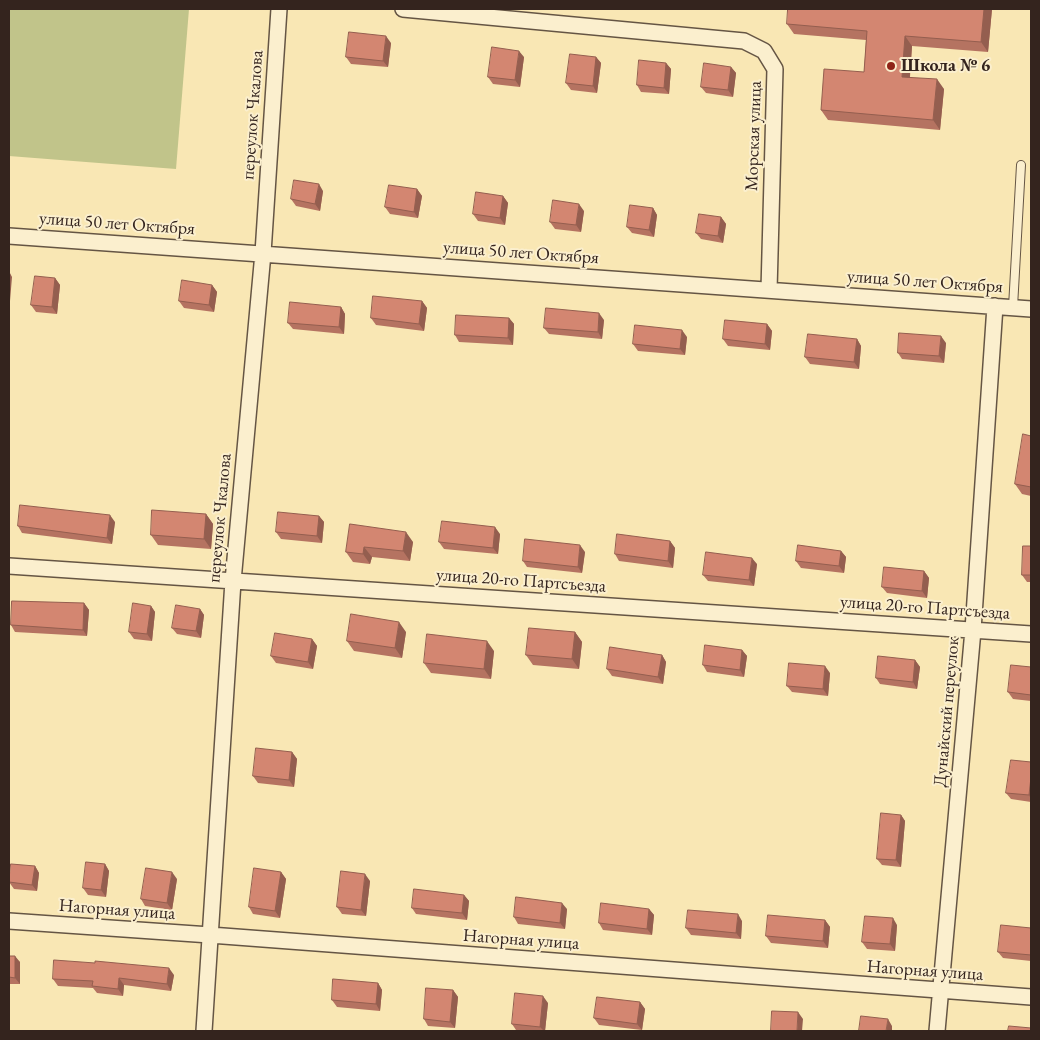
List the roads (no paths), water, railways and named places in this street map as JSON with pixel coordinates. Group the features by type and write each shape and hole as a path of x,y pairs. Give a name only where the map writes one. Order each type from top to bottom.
{"street":[{"name":"переулок Чкалова","path":"204,1031 233,581 263,253 279,9"},
{"name":"Морская улица","path":"403,9 744,41 764,51 775,69 769,290"},
{"name":"улица 50 лет Октября","path":"9,236 1031,309"},
{"name":"Дунайский переулок","path":"937,1031 974,630 996,306"},
{"name":"улица 20-го Партсъезда","path":"9,566 1031,634"},
{"name":"Нагорная улица","path":"9,921 1031,997"}],"lane":[{"path":"1013,307 1021,165"}],"place":[{"name":"Школа № 6","path":"891,66"}]}
